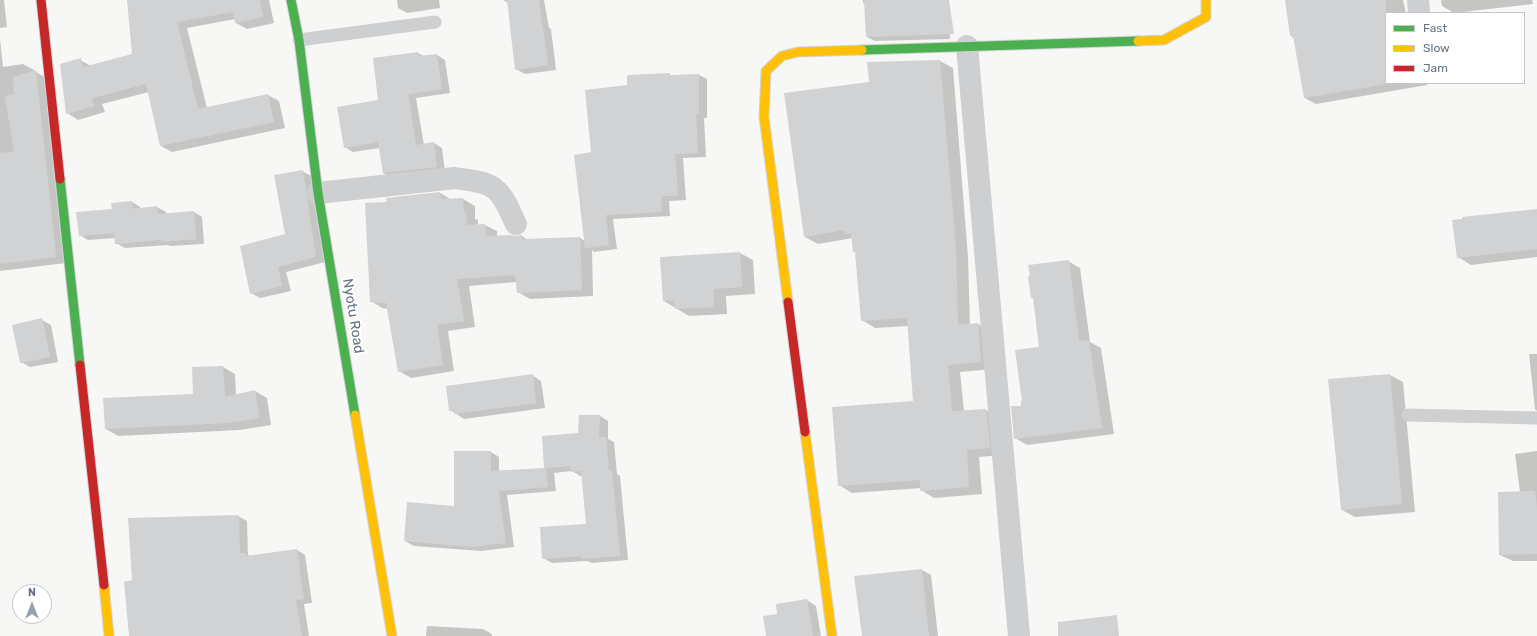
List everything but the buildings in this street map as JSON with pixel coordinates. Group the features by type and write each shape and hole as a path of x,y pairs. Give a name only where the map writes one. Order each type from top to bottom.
{"street":[{"path":"41,0 108,636"},
{"name":"Nyotu Road","path":"291,0 299,40 318,194 392,636"},
{"path":"832,636 764,117 766,72 782,56 798,52 1164,40 1206,17 1206,0"},
{"path":"1418,0 1419,12"},
{"path":"967,46 1019,636"},
{"path":"318,194 455,178 474,180 495,188 506,203 516,224"}],"lane":[{"path":"299,40 435,22"},
{"path":"1408,414 1537,418"}],"traffic: fast":[{"path":"291,0 299,40 318,193 355,415"},
{"path":"862,50 1138,41"},
{"path":"60,179 80,365"}],"traffic: slow":[{"path":"1138,41 1164,40 1206,17 1206,0"},
{"path":"788,302 764,117 766,71 782,56 798,52 862,50"},
{"path":"355,415 392,636"},
{"path":"805,432 832,636"},
{"path":"104,585 109,636"}],"traffic: jam":[{"path":"41,0 60,179"},
{"path":"788,302 805,432"},
{"path":"80,365 104,585"}]}
